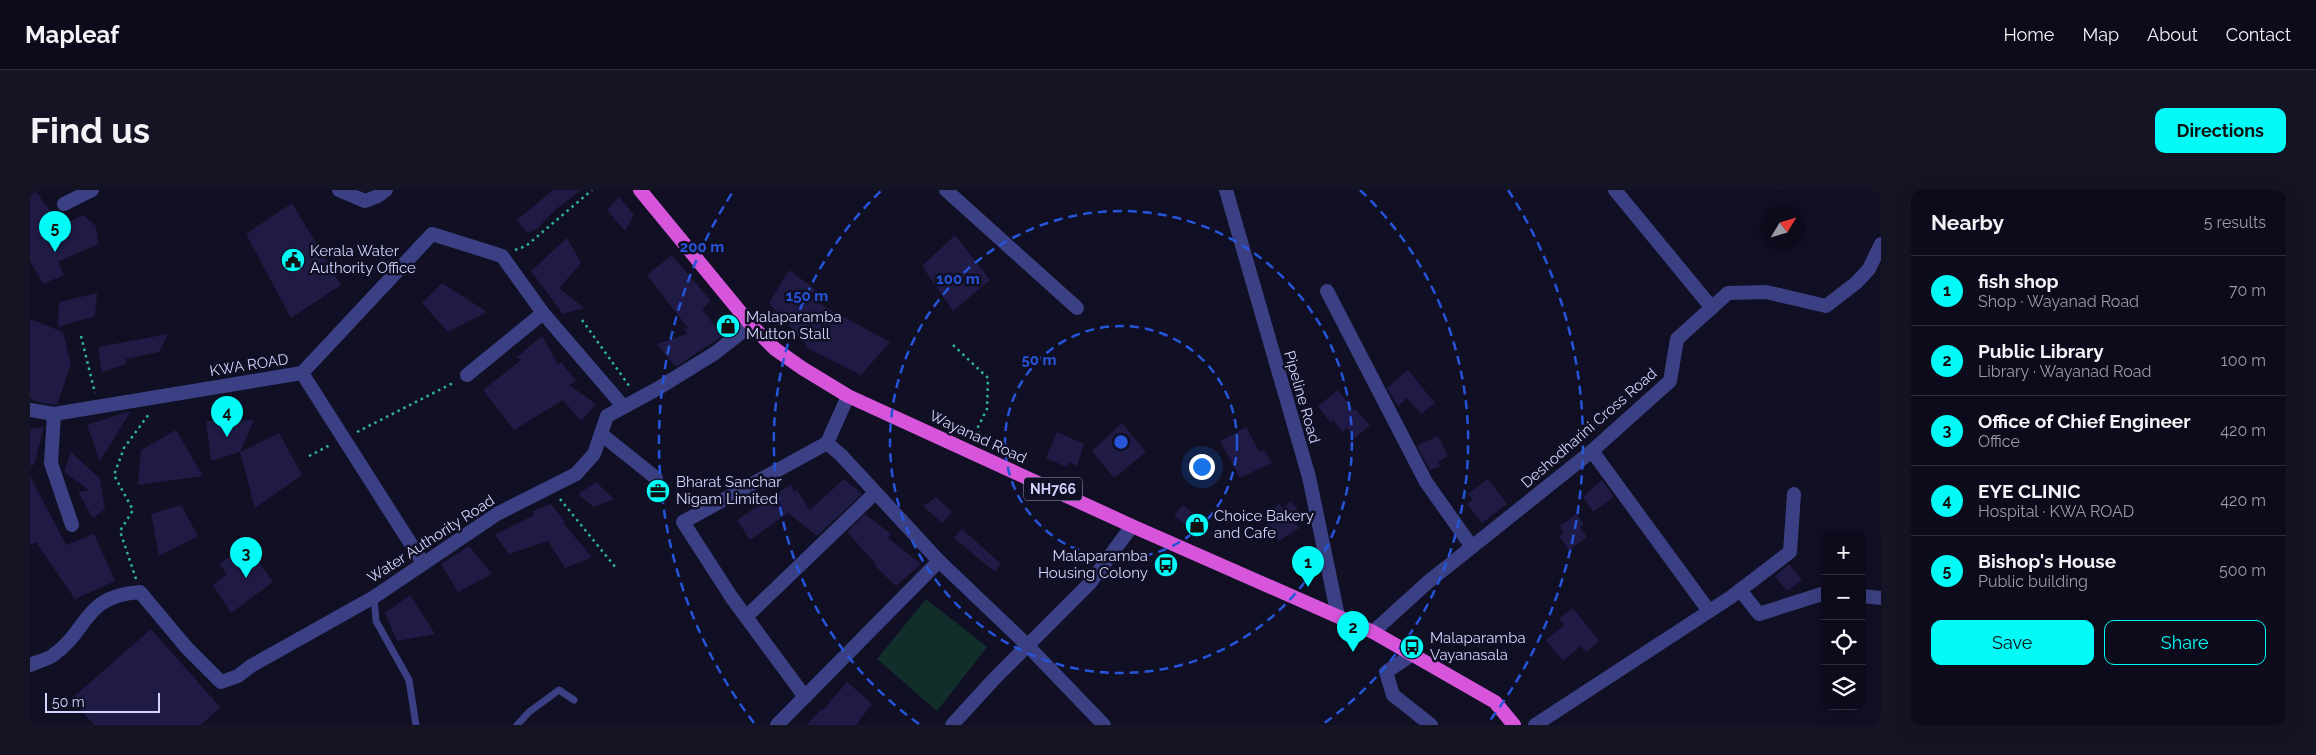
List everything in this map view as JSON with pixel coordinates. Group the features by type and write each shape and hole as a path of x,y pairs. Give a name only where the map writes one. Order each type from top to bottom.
{"highway":[{"name":"Wayanad Road","path":"640,190 751,325 782,354 848,396 1132,526 1373,632 1495,702 1514,725"}],"street":[{"path":"64,204 92,190"},
{"path":"338,190 365,200 378,196 386,190"},
{"path":"946,190 1076,308"},
{"name":"Pipeline Road","path":"1226,190 1309,477 1338,616"},
{"path":"1615,190 1712,308"},
{"name":"KWA ROAD","path":"30,410 54,414 302,373 432,234 502,256"},
{"name":"Deshodharini Cross Road","path":"1373,632 1428,582 1592,451 1670,382 1677,339 1728,293 1766,292 1826,306 1869,270 1881,244"},
{"path":"502,256 544,313 623,406"},
{"path":"1327,291 1426,482 1472,547"},
{"path":"467,375 544,313"},
{"name":"Water Authority Road","path":"144,596 186,647 221,682 238,676 251,666 374,597 496,514 576,474 594,454 607,416 715,353 751,325"},
{"path":"302,373 424,563"},
{"path":"805,697 746,617 683,522 827,443 848,396"},
{"path":"54,414 51,463 72,525"},
{"path":"601,434 656,478"},
{"path":"827,443 841,455 938,561 1027,645 1096,722"},
{"path":"1592,451 1709,611"},
{"path":"746,617 875,493"},
{"path":"1535,725 1740,590 1790,552 1794,494"},
{"path":"952,725 1027,645 1090,582 1132,526"},
{"path":"777,725 938,561"},
{"path":"1740,590 1759,614 1821,594"},
{"path":"30,665 52,656 72,637 86,616 106,600 121,594 144,596"},
{"path":"1866,596 1881,598"},
{"path":"1413,654 1386,672 1393,695 1431,725"}],"lane":[{"path":"374,597 376,621 409,680 416,725"},
{"path":"517,725 529,712 559,690 574,700"}],"path":[{"path":"502,256 526,246 592,190"},
{"path":"582,320 638,398"},
{"path":"81,336 98,407"},
{"path":"953,345 988,378 987,409 978,427 981,456"},
{"path":"353,434 467,375"},
{"path":"144,596 120,532 133,510 114,475 124,448 162,396"},
{"path":"309,456 335,443"},
{"path":"551,488 616,568"}],"green space":[{"path":"926,599 987,647 937,711 877,659"}],"building":[{"path":"30,190 35,190 49,210 52,230 83,215 96,226 98,244 58,262 64,275 43,284 30,261"},
{"path":"553,190 581,190 555,210 538,228 527,233 517,220"},
{"path":"619,197 634,215 625,231 607,210"},
{"name":"Kerala Water Authority Office","path":"292,203 341,285 291,318 246,234"},
{"path":"955,235 990,280 953,311 922,266"},
{"path":"567,238 581,263 559,288 584,308 563,314 531,271"},
{"path":"672,255 711,301 702,309 722,336 676,367 657,344 687,334 684,329 688,328 647,275"},
{"path":"789,270 826,297 820,304 890,342 861,375 805,347 807,345 769,303"},
{"path":"442,283 487,312 448,332 422,303"},
{"path":"97,293 95,316 58,327 59,302"},
{"path":"30,319 63,332 71,364 57,405 37,402 30,398"},
{"path":"168,334 159,352 126,359 127,364 102,372 98,347"},
{"path":"542,336 558,364 561,362 576,381 569,385 596,404 581,421 563,400 514,430 483,390 521,360 517,357"},
{"path":"1408,370 1435,403 1421,414 1407,398 1398,406 1387,388"},
{"path":"1338,390 1354,411 1356,410 1370,425 1355,438 1347,428 1343,432 1333,420 1330,422 1318,406"},
{"path":"131,411 100,461 87,425"},
{"path":"254,420 240,452 211,461 206,421"},
{"path":"1122,423 1146,452 1114,478 1092,451"},
{"path":"44,427 34,465 30,465 30,429"},
{"path":"1246,427 1259,452 1264,450 1272,463 1240,478 1220,441"},
{"path":"176,430 203,476 138,485 141,450"},
{"path":"1057,432 1084,444 1077,466 1069,462 1066,467 1046,458"},
{"path":"279,433 302,475 255,508 240,452"},
{"path":"1438,436 1448,456 1438,462 1440,466 1430,470 1417,446"},
{"path":"71,452 100,479 105,509 93,518 78,492 89,490 64,472"},
{"path":"30,476 66,545 94,534 115,581 75,599 36,542 30,545"},
{"path":"844,479 862,494 817,536 788,513 750,540 737,520 791,484 794,492 797,490 810,510"},
{"path":"1488,479 1507,504 1482,523 1467,504 1473,500 1468,494"},
{"path":"1602,480 1614,497 1593,512 1583,497"},
{"path":"596,482 614,499 594,507 578,494"},
{"path":"936,497 952,512 942,523 923,506"},
{"path":"1291,501 1303,517 1295,523 1299,528 1279,541 1262,518 1279,504 1283,508"},
{"path":"551,504 565,522 563,523 592,557 565,568 548,541 509,554 495,535 534,515 533,511"},
{"path":"181,505 198,536 159,556 151,514"},
{"path":"1183,505 1201,521 1192,530 1174,515"},
{"path":"865,514 891,534 888,538 921,564 896,586 875,566 876,564 847,532"},
{"path":"1576,514 1584,524 1580,527 1587,537 1569,550 1559,536 1564,533 1560,526"},
{"path":"962,529 1001,564 995,572 954,538"},
{"path":"249,543 257,551 254,555 273,582 231,613 213,585 227,574 219,564"},
{"path":"469,546 492,574 458,592 441,564"},
{"path":"1789,564 1802,580 1787,591 1775,576"},
{"path":"410,595 435,634 397,641 385,613"},
{"path":"1573,608 1599,641 1586,652 1581,646 1563,661 1546,640 1564,625 1559,618"},
{"path":"151,629 220,707 201,725 94,725 71,699"},
{"path":"847,682 872,704 856,725 807,725 821,709 823,710"}],"place":[{"name":"Bishop's House","path":"55,252"},
{"name":"Kerala Water Authority Office","path":"293,260"},
{"name":"Malaparamba Mutton Stall","path":"728,326"},
{"name":"EYE CLINIC","path":"227,437"},
{"name":"Bharat Sanchar Nigam Limited","path":"658,491"},
{"name":"Choice Bakery and Cafe","path":"1197,525"},
{"name":"Malaparamba Housing Colony","path":"1166,565"},
{"name":"Office of Chief Engineer","path":"246,578"},
{"name":"fish shop","path":"1308,587"},
{"name":"Malaparamba Vayanasala","path":"1412,647"},
{"name":"Public Library","path":"1353,652"}]}
